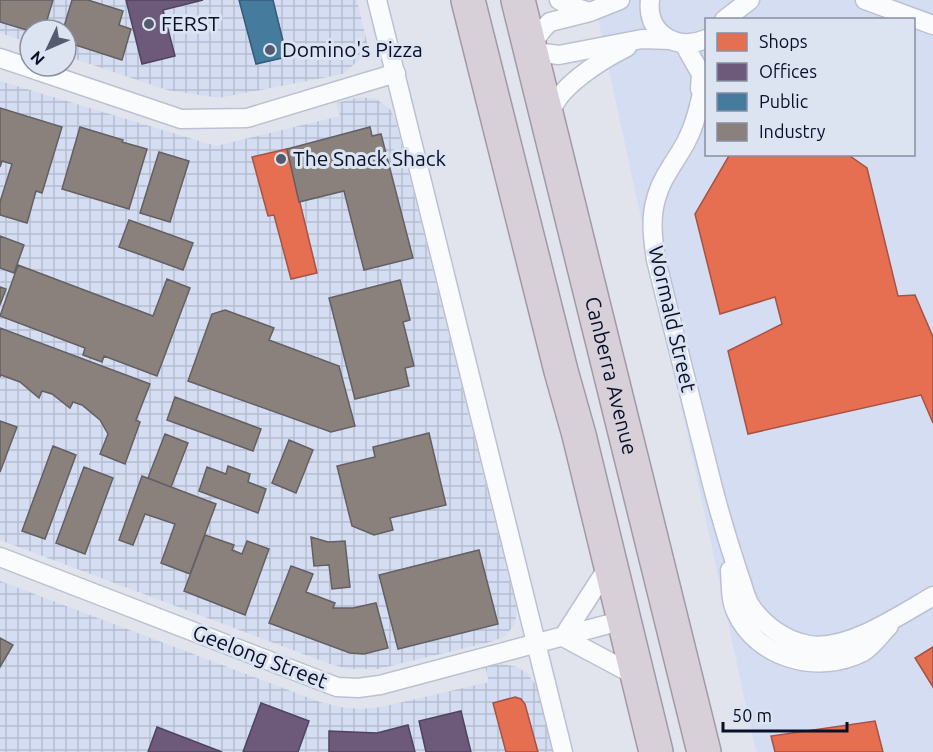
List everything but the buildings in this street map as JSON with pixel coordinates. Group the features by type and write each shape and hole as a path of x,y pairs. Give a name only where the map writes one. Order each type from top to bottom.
{"highway":[{"path":"469,0 486,22 501,36 516,44 530,47"},
{"path":"469,0 656,752"},
{"name":"Canberra Avenue","path":"518,0 704,752"},
{"path":"524,222 510,95 510,76 519,59 530,47"},
{"path":"624,620 644,605 652,590 656,579 654,550"},
{"path":"624,620 648,623 665,633 680,654"}],"street":[{"path":"377,0 563,752"},
{"path":"559,0 590,12"},
{"path":"620,0 590,12 550,22 530,47 549,55 559,55 642,39 697,43 705,39"},
{"name":"Wormald Street","path":"650,0 649,9 652,22 660,33 677,42 701,74 699,109"},
{"path":"724,18 725,0"},
{"path":"727,18 750,0"},
{"path":"865,0 914,18"},
{"path":"915,18 933,25"},
{"path":"556,154 550,116 559,96 569,84 606,59 642,39"},
{"path":"0,58 181,119 247,118 396,73"},
{"name":"Wormald Street","path":"705,80 699,109 687,140 669,169 656,199 652,228 656,260 725,535 749,603 759,617 774,631 792,641 810,645 841,643 899,616 933,596"},
{"name":"Geelong Street","path":"0,557 337,687 358,688 380,685 624,620"},
{"path":"610,564 563,637 638,676"}],"shaded area":[{"path":"0,0 357,0 369,51 343,74 219,98 167,90 78,60 78,18 18,18 18,39 0,33"},
{"path":"594,0 933,0 933,752 756,752"},
{"path":"0,81 216,146 340,116 336,103 360,97 376,99 390,109 399,134 517,610 515,624 505,636 494,641 378,669 348,669 0,540"},
{"path":"0,581 320,702 340,707 361,709 381,707 489,682 485,666 503,664 517,667 527,673 537,687 554,752 0,752"}],"place":[{"name":"FERST","path":"149,24"},
{"name":"Domino's Pizza","path":"270,50"},
{"name":"The Snack Shack","path":"281,159"}]}
